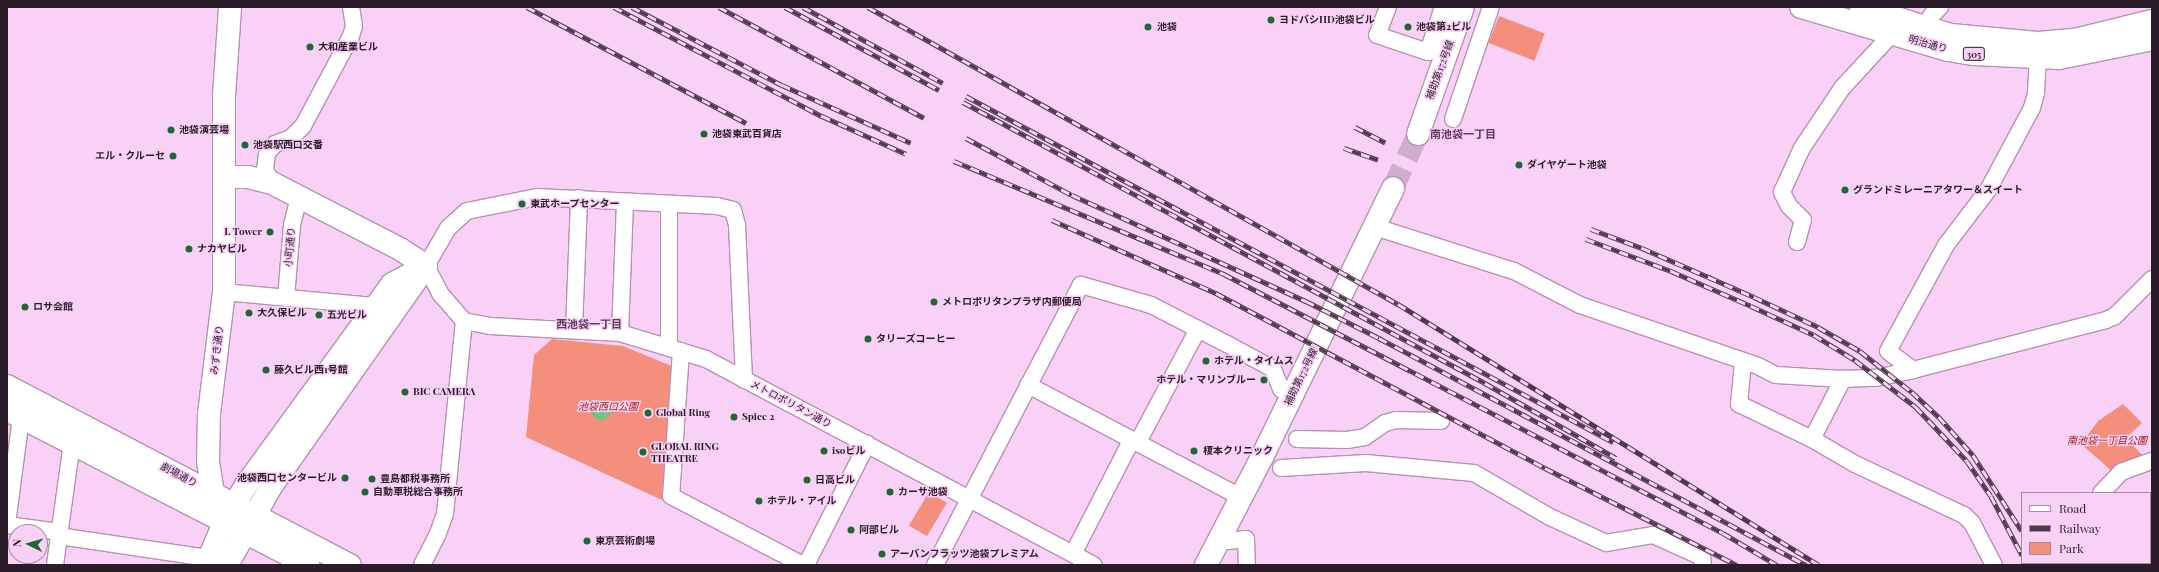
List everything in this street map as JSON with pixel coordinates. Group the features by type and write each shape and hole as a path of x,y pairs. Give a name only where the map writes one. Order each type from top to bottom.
{"street":[{"name":"みずき通り","path":"230,7 225,80 224,292 209,414 208,461 213,493 230,513"},
{"path":"272,183 264,170 267,153 275,144 292,138 303,126 351,36 354,26 351,7"},
{"path":"1388,7 1377,35 1428,52 1443,7"},
{"name":"補助第172号線","path":"1418,134 1463,7"},
{"path":"1452,119 1492,7"},
{"name":"明治通り","path":"1801,7 1948,50 2038,59 2079,55 2152,39"},
{"name":"明治通り","path":"1861,7 1950,35 1975,39 2056,42 2152,21"},
{"path":"1926,28 1931,16 1940,7"},
{"path":"1797,242 1804,220 1788,206 1782,192 1802,148 1842,88 1891,34"},
{"path":"1913,370 1888,351 1946,244 1988,190 2025,122 2036,93 2038,59"},
{"path":"225,177 248,177 272,183 400,249 426,266 441,295 464,321 445,514 432,546 422,565"},
{"name":"補助第172号線","path":"1206,565 1242,498 1393,188"},
{"name":"小町通り","path":"286,298 292,225 299,197"},
{"path":"214,563 249,523 426,266 448,228 467,211 525,198 579,198 725,207 733,210 736,217 744,380"},
{"path":"574,330 579,198"},
{"path":"620,333 625,202"},
{"path":"669,204 675,349 671,496 805,565 867,444"},
{"path":"1375,227 1514,271 1580,305 1776,375 1843,379 1876,378 1913,370 2106,320 2115,316 2152,279"},
{"path":"214,563 230,513 376,306 396,281 426,266"},
{"path":"935,565 969,497 1081,285 1151,305 1198,329 1273,368 1281,388"},
{"path":"224,292 376,306"},
{"name":"メトロポリタン通り","path":"464,321 490,326 620,333 706,359 969,497 983,507 1094,565"},
{"path":"1073,554 1198,329"},
{"path":"1743,362 1738,404 1812,439 1855,464 1964,515 1972,523 1994,565"},
{"path":"1812,439 1843,379"},
{"path":"1028,385 1135,440 1242,498"},
{"name":"劇場通り","path":"7,386 213,493"},
{"path":"14,414 7,525 214,563"},
{"name":"劇場通り","path":"14,414 72,443 230,513 249,523 350,565"},
{"path":"1297,439 1347,440 1365,436 1385,423 1396,420 1441,420"},
{"path":"55,565 72,443"},
{"path":"2102,492 2121,472 2152,461"},
{"path":"1281,468 1366,463 1474,474 1550,517 1606,543 1653,535 1702,557 1703,565"},
{"name":"劇場通り","path":"249,523 309,565"},
{"path":"1218,542 1246,539 1247,565"}],"green space":[{"path":"1499,16 1545,34 1534,61 1489,43"},
{"name":"池袋西口公園","path":"552,339 623,346 674,367 664,501 526,437 534,355"},
{"name":"南池袋一丁目公園","path":"2123,404 2142,423 2126,438 2145,458 2113,472 2081,444 2098,421"},
{"path":"929,492 947,503 927,536 909,525"}],"shaded area":[{"path":"601,400 608,403 611,410 608,417 601,420 594,417 591,410 594,403"}],"tunnel":[{"path":"1393,188 1418,134"}],"railway":[{"path":"527,7 746,123"},
{"path":"614,7 822,116 906,154"},
{"path":"632,7 782,85 911,143"},
{"path":"719,7 924,118"},
{"path":"785,7 939,90"},
{"path":"803,7 943,83"},
{"path":"868,7 1398,304 1819,565"},
{"path":"966,96 1613,442"},
{"path":"963,102 1485,383 1616,458"},
{"path":"1355,127 1385,142"},
{"path":"966,138 1072,195 1306,301 1379,338 1806,565"},
{"path":"1344,148 1378,160"},
{"path":"954,161 1224,274 1723,533 1777,565"},
{"path":"1052,220 1216,293 1545,468 1737,565"},
{"path":"1591,229 1642,248 1754,297 1818,327 1860,351 1912,392 1939,417 1973,455 2021,529"},
{"path":"1586,239 1671,271 1751,306 1814,335 1855,360 1916,407 1967,461 1991,496 2021,553"}],"place":[{"name":"ヨドバシHD池袋ビル","path":"1271,20"},
{"name":"池袋","path":"1148,27"},
{"name":"池袋第2ビル","path":"1408,27"},
{"name":"大和産業ビル","path":"310,47"},
{"name":"池袋演芸場","path":"171,130"},
{"name":"池袋東武百貨店","path":"704,134"},
{"name":"池袋駅西口交番","path":"245,145"},
{"name":"エル・クルーセ","path":"173,156"},
{"name":"ダイヤゲート池袋","path":"1519,165"},
{"name":"グランドミレーニアタワー＆スイート","path":"1845,190"},
{"name":"東武ホープセンター","path":"522,204"},
{"name":"I. Tower","path":"270,232"},
{"name":"ナカヤビル","path":"189,249"},
{"name":"メトロポリタンプラザ内郵便局","path":"934,302"},
{"name":"ロサ会館","path":"25,307"},
{"name":"大久保ビル","path":"249,313"},
{"name":"五光ビル","path":"319,315"},
{"name":"タリーズコーヒー","path":"868,339"},
{"name":"ホテル・タイムス","path":"1206,361"},
{"name":"藤久ビル西1号館","path":"266,370"},
{"name":"ホテル・マリンブルー","path":"1264,380"},
{"name":"BIC CAMERA","path":"405,392"},
{"name":"Global Ring","path":"648,413"},
{"name":"Spice 2","path":"734,417"},
{"name":"isoビル","path":"824,451"},
{"name":"榎本クリニック","path":"1194,451"},
{"name":"GLOBAL RING THEATRE","path":"643,452"},
{"name":"池袋西口センタービル","path":"345,478"},
{"name":"豊島都税事務所","path":"372,479"},
{"name":"日高ビル","path":"807,480"},
{"name":"自動車税総合事務所","path":"365,492"},
{"name":"カーサ池袋","path":"890,492"},
{"name":"ホテル・アイル","path":"759,501"},
{"name":"阿部ビル","path":"851,530"},
{"name":"東京芸術劇場","path":"587,541"},
{"name":"アーバンフラッツ池袋プレミアム","path":"882,554"}],"district":[{"name":"南池袋一丁目","path":"1463,134"},
{"name":"西池袋一丁目","path":"589,324"}]}
